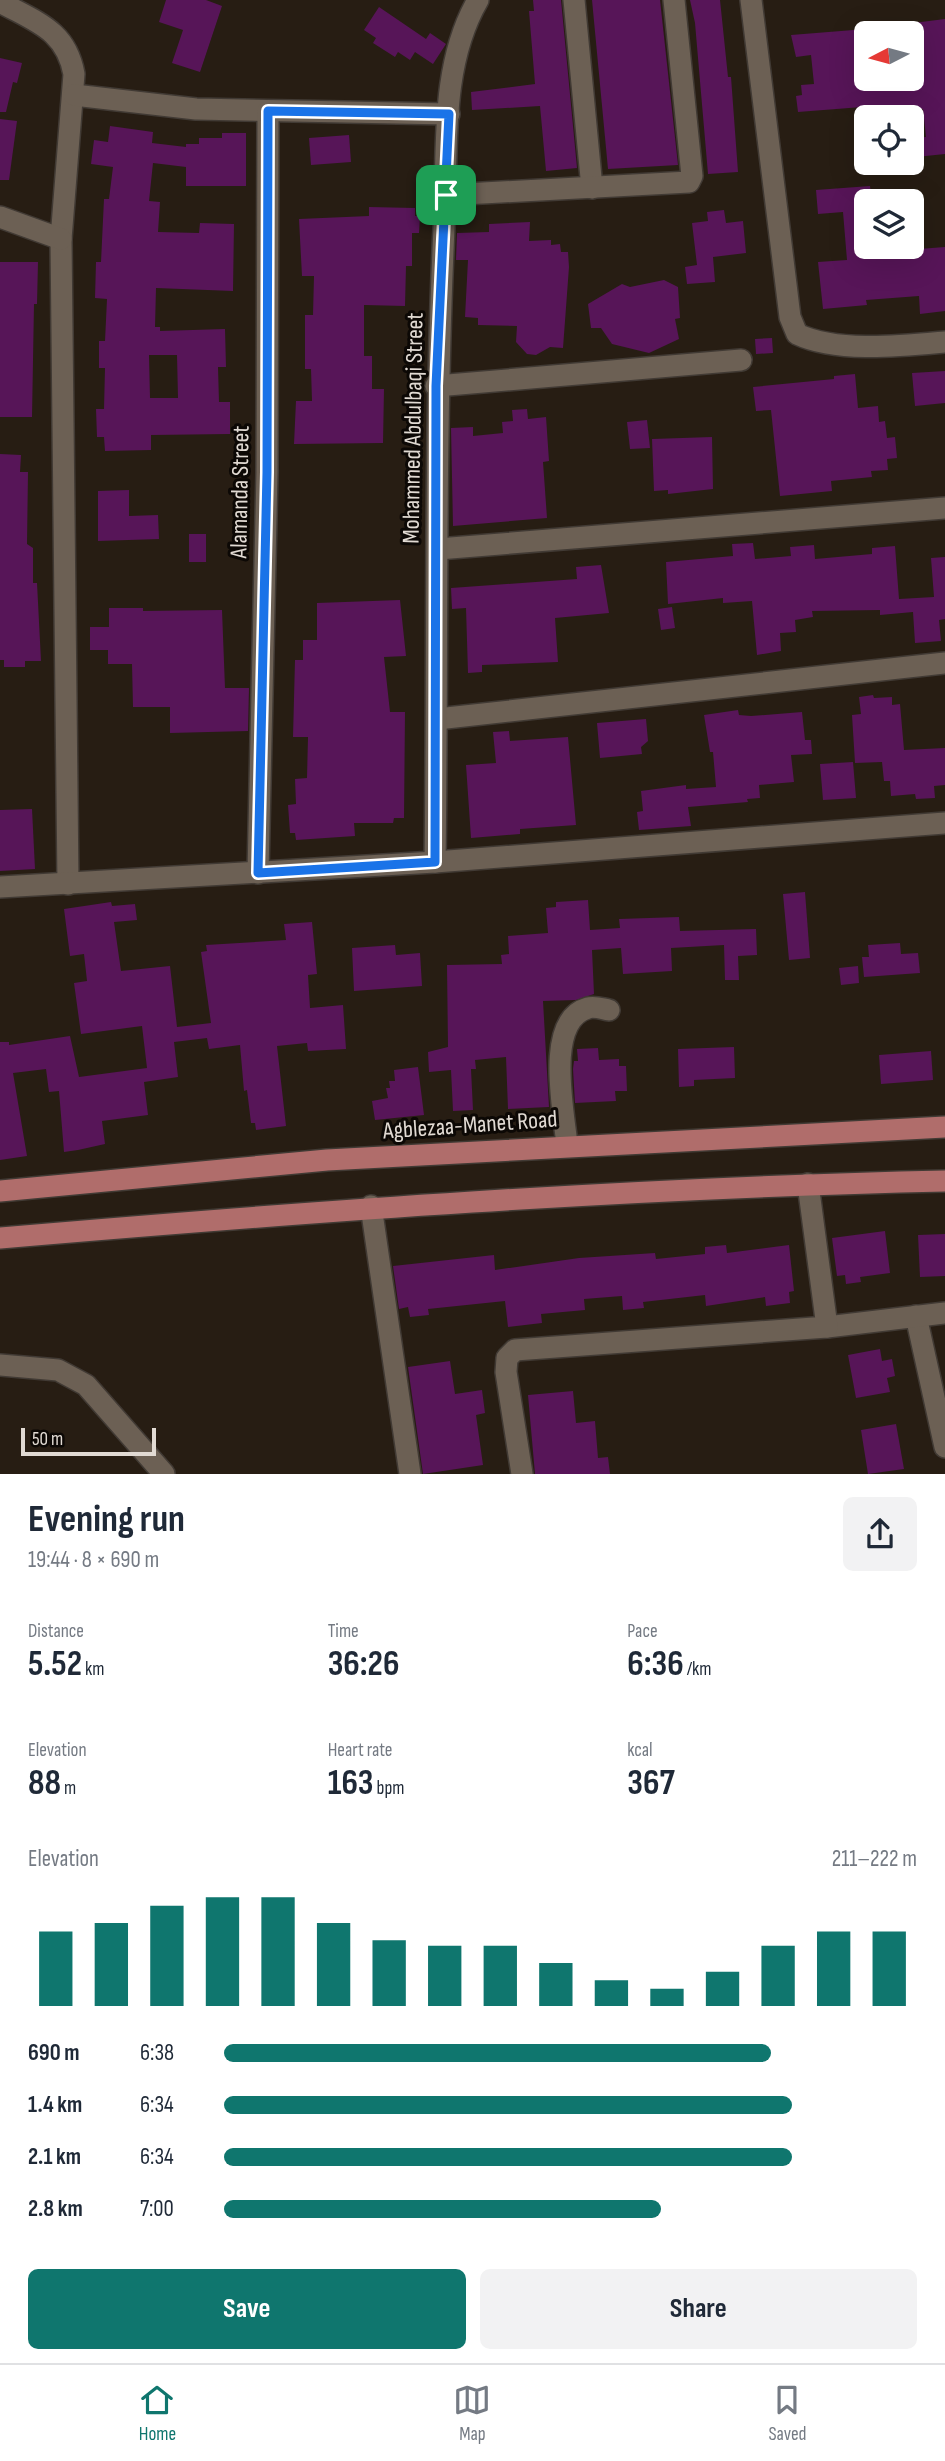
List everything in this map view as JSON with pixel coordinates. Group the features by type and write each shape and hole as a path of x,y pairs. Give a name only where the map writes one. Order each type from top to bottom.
{"main road":[{"name":"Agblezaa-Manet Road","path":"0,1191 327,1160 567,1145 945,1127"},
{"path":"0,1238 371,1206 808,1184 945,1181"}],"street":[{"name":"Mohammed Abdulbaqi Street","path":"435,862 438,549 436,386 449,114 453,67 470,13 478,0"},
{"path":"573,0 592,188"},
{"path":"446,195 689,182 692,176 674,0"},
{"path":"751,0 790,317 797,334 813,342 835,344 909,345 945,342"},
{"path":"0,2 58,35 71,62 74,95 61,239 68,884"},
{"path":"74,95 196,109 449,114"},
{"name":"Alamanda Street","path":"258,873 267,472 268,111"},
{"path":"0,217 61,239"},
{"path":"436,386 741,359"},
{"path":"438,549 945,508"},
{"path":"437,719 945,663"},
{"path":"0,887 435,862 945,823"},
{"path":"567,1145 560,1048 565,1030 580,1012 590,1007 609,1010"},
{"path":"808,1184 827,1327"},
{"path":"371,1206 410,1474"},
{"path":"522,1474 506,1372 507,1358 515,1350 827,1327 945,1313"},
{"path":"916,1316 945,1447"},
{"path":"0,1365 58,1370 86,1385 164,1474"}],"building":[{"path":"166,0 206,0 222,6 200,72 172,63 183,30 159,22"},
{"path":"533,0 561,0 577,168 546,171 540,106 472,110 471,92 535,84 529,11 534,11"},
{"path":"592,0 660,0 678,165 608,169"},
{"path":"690,0 720,0 728,77 731,77 738,172 708,174 695,23"},
{"path":"379,7 426,39 430,33 446,44 433,64 415,52 410,60 398,52 395,57 373,43 376,38 364,30"},
{"path":"945,19 945,154 924,156 924,105 854,105 854,108 798,112 796,96 802,95 801,85 814,84 811,55 796,57 791,35 854,30 854,91 924,91 924,22"},
{"path":"0,58 22,63 17,83 13,82 6,112 0,112"},
{"path":"0,119 17,121 9,180 0,180"},
{"path":"110,126 153,132 152,143 186,147 186,144 199,144 199,138 222,138 222,133 246,133 246,186 186,186 186,167 153,163 149,201 160,202 158,232 199,233 200,223 234,224 233,291 156,288 155,327 160,327 160,331 225,329 226,367 218,367 219,402 230,402 230,434 151,435 151,450 105,451 104,437 97,437 96,409 104,409 105,368 99,368 99,341 105,341 107,299 95,298 96,262 101,262 104,199 109,199 113,167 91,164 94,140 108,142","holes":["149,355 177,355 178,398 150,398"]},
{"path":"349,135 351,162 311,165 309,138"},
{"path":"870,186 870,189 854,189 854,259 924,259 924,249 945,247 945,311 920,314 919,296 866,300 867,305 823,309 818,262 847,260 843,212 818,214 816,190"},
{"path":"369,207 415,208 415,216 420,216 419,233 412,233 412,266 406,266 405,306 364,305 364,356 372,356 372,389 384,389 383,443 294,444 296,401 312,401 311,369 305,369 305,315 313,315 314,276 302,276 299,219 369,216"},
{"path":"724,210 726,223 743,221 746,253 713,257 715,282 687,284 685,267 697,265 692,223 708,221 707,212"},
{"path":"530,222 529,241 551,240 551,245 560,244 561,252 568,252 569,267 563,348 550,347 536,355 527,354 516,342 517,326 478,325 478,318 465,317 468,260 456,260 457,233 489,232 489,224"},
{"path":"0,262 38,262 37,304 34,304 32,417 0,417"},
{"path":"664,280 678,287 680,318 675,319 679,339 649,353 612,344 601,328 591,328 588,304 622,284 630,287"},
{"path":"772,338 773,353 756,354 755,339"},
{"path":"945,371 945,403 915,406 912,373"},
{"path":"855,374 858,408 878,406 879,422 885,421 887,438 895,437 897,458 887,459 888,470 871,471 872,477 831,481 832,491 780,496 771,410 756,411 753,387 834,379 834,376"},
{"path":"527,409 528,419 546,417 549,461 543,462 547,518 453,526 451,428 473,427 473,436 503,433 502,422 513,421 512,410"},
{"path":"647,420 650,448 630,449 627,422"},
{"path":"712,437 713,489 668,494 668,490 654,491 652,439"},
{"path":"0,454 21,455 20,472 28,472 27,544 33,548 33,583 37,583 41,661 25,661 25,667 4,667 4,660 0,660"},
{"path":"129,490 129,516 158,515 159,539 98,541 98,491"},
{"path":"189,534 206,534 206,562 189,562"},
{"path":"753,543 755,559 791,556 790,547 814,545 815,559 872,554 872,548 895,546 899,599 934,597 931,558 945,557 945,619 939,620 941,641 915,643 913,612 880,615 880,610 812,611 813,617 795,620 796,632 780,633 781,651 757,655 752,601 723,603 723,598 668,604 666,562 733,556 732,544"},
{"path":"601,565 609,613 555,618 558,662 482,665 482,672 468,673 466,608 452,609 451,588 577,579 576,567"},
{"path":"400,600 406,656 384,657 390,712 405,712 404,818 394,818 393,823 354,823 355,836 296,840 295,833 290,833 288,805 296,804 295,779 307,778 308,737 293,737 295,660 303,660 303,640 317,640 317,603"},
{"path":"672,607 675,628 661,630 658,609"},
{"path":"109,608 143,608 143,611 222,610 225,688 249,688 248,731 170,733 170,707 133,707 132,664 108,664 108,650 90,650 90,627 109,627"},
{"path":"873,695 874,698 892,697 892,705 900,704 904,750 945,748 945,785 934,786 935,798 916,799 915,794 891,796 890,781 884,781 882,762 855,763 852,715 861,714 859,697"},
{"path":"738,710 739,715 751,716 802,712 805,740 811,740 812,754 791,755 794,782 759,785 760,798 747,799 748,802 688,807 691,826 639,830 637,812 643,811 641,791 686,785 686,789 716,787 713,752 710,752 704,715"},
{"path":"646,719 648,741 641,747 642,754 600,758 597,723"},
{"path":"509,731 510,741 568,737 576,825 520,829 520,834 471,838 466,765 496,763 493,732"},
{"path":"853,762 856,798 823,800 820,764"},
{"path":"32,809 35,869 0,871 0,810"},
{"path":"805,892 810,958 789,960 783,894"},
{"path":"588,900 590,930 620,928 619,919 679,917 680,931 756,929 757,955 738,956 739,980 725,980 724,945 671,948 672,971 623,974 621,948 592,950 594,994 576,1000 543,1001 549,1107 508,1109 506,1057 475,1060 476,1069 471,1069 473,1110 453,1111 451,1070 429,1072 428,1052 448,1047 447,965 502,964 501,955 509,954 508,936 548,933 546,908 556,907 556,902"},
{"path":"111,902 112,906 135,904 137,920 114,922 121,971 170,966 177,1027 211,1023 201,952 207,951 206,945 286,940 284,924 312,922 317,974 308,975 310,1008 343,1005 346,1049 308,1051 307,1043 277,1046 286,1126 256,1130 255,1123 251,1123 247,1090 244,1091 240,1045 209,1049 207,1038 174,1042 178,1077 144,1082 148,1115 102,1121 105,1144 78,1150 64,1152 59,1091 49,1092 46,1069 13,1073 27,1156 0,1160 0,1042 9,1042 9,1045 70,1036 79,1077 147,1068 142,1026 81,1034 74,983 87,981 84,954 70,956 64,909"},
{"path":"900,943 901,954 918,953 920,973 864,977 862,957 869,957 868,945"},
{"path":"395,945 396,955 420,953 422,986 354,991 352,948"},
{"path":"858,966 859,983 841,985 839,968"},
{"path":"734,1047 735,1078 694,1080 694,1086 679,1087 678,1049"},
{"path":"598,1048 599,1060 619,1059 619,1066 626,1066 627,1091 615,1091 616,1101 575,1103 573,1069 574,1061 578,1061 577,1049"},
{"path":"931,1051 933,1080 881,1084 879,1055"},
{"path":"418,1067 424,1115 375,1120 372,1101 388,1098 386,1088 390,1088 389,1081 395,1081 394,1070"},
{"path":"885,1231 890,1273 860,1277 861,1282 846,1284 845,1275 837,1276 832,1238"},
{"path":"945,1234 945,1276 920,1277 918,1235"},
{"path":"726,1245 727,1253 789,1245 794,1291 789,1292 790,1303 766,1306 765,1297 706,1306 705,1295 643,1302 644,1308 623,1310 622,1296 584,1299 585,1310 541,1314 542,1323 508,1327 505,1301 428,1309 429,1315 410,1317 408,1307 399,1309 393,1266 494,1255 495,1270 579,1258 655,1253 656,1259 705,1254 705,1247"},
{"path":"880,1349 882,1361 892,1359 895,1376 887,1378 890,1392 856,1398 848,1355"},
{"path":"450,1361 455,1394 482,1390 485,1413 476,1415 483,1465 423,1474 408,1367"},
{"path":"573,1391 576,1423 595,1421 598,1458 608,1457 610,1474 535,1474 528,1395"},
{"path":"896,1424 904,1469 868,1474 861,1430"}],"route":[{"path":"268,111 449,114 446,195 436,386 438,549 435,862 258,873 267,472 268,111"}]}
